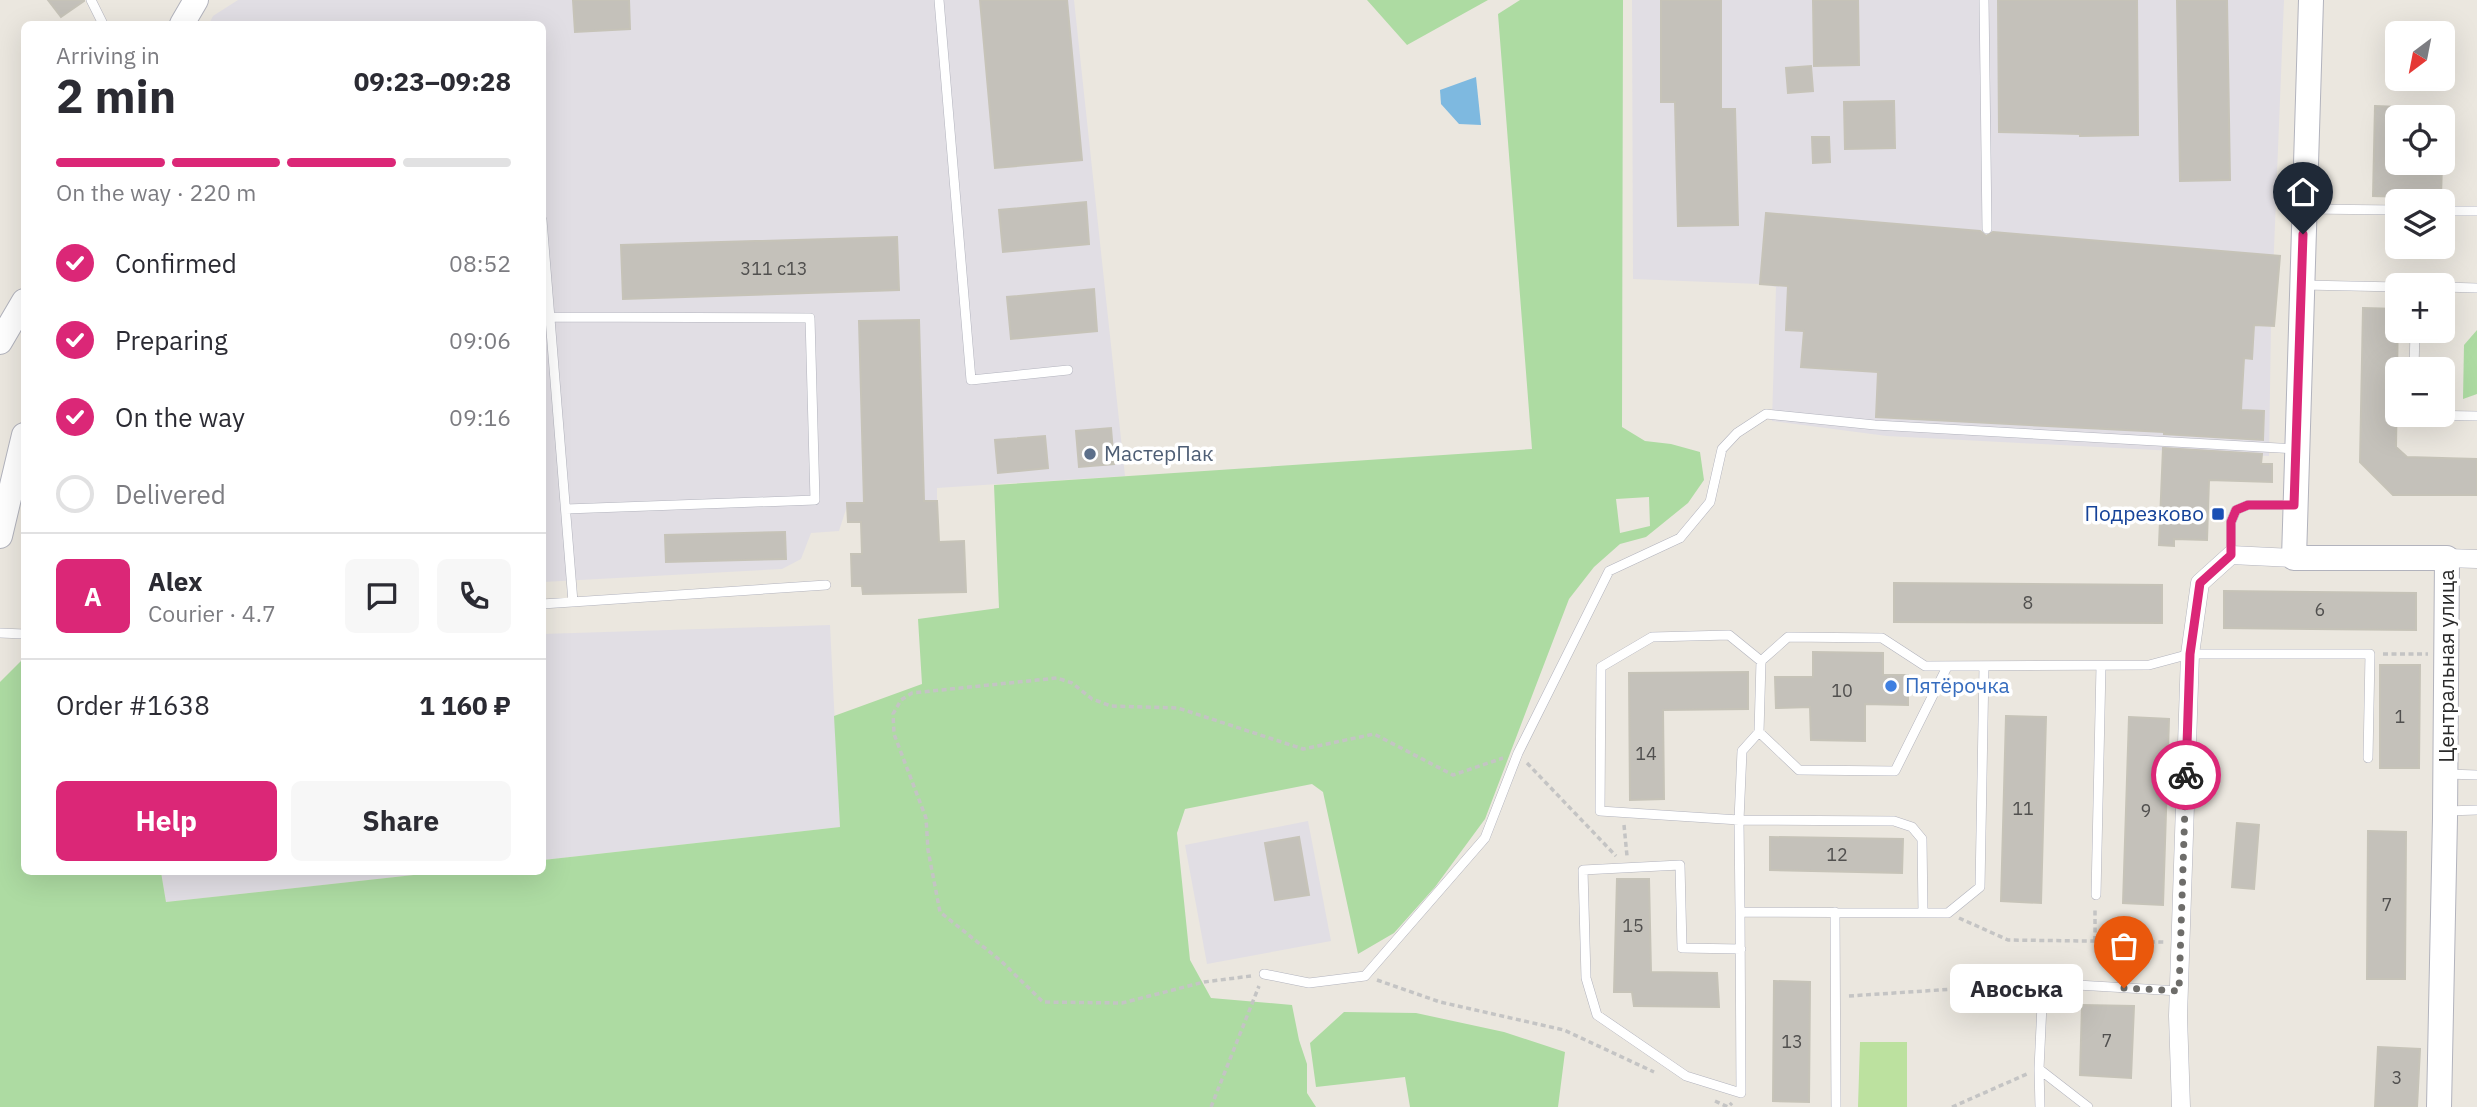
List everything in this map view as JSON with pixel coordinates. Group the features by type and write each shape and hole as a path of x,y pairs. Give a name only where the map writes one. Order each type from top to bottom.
{"street":[{"path":"183,21 196,0"},
{"path":"2181,1107 2179,991 2190,654 2200,583 2231,555 2294,558 2311,0"},
{"path":"0,342 21,306"},
{"path":"0,536 21,448"},
{"name":"Центральная улица","path":"2294,558 2447,558 2446,774 2439,1107"},
{"path":"2447,558 2477,559"}],"lane":[{"path":"91,0 102,21"},
{"path":"939,0 971,380 1068,370"},
{"path":"1984,0 1987,229"},
{"path":"2304,209 2385,210"},
{"path":"2455,211 2477,211"},
{"path":"546,268 573,602"},
{"path":"2302,285 2385,287"},
{"path":"2455,288 2477,288"},
{"path":"550,317 810,318 815,500 566,509"},
{"path":"1264,974 1309,983 1365,976 1485,838 1518,753 1609,571 1680,538 1710,502 1722,449 1737,433 1766,414 1875,425 2297,449"},
{"path":"2455,416 2477,416"},
{"path":"2231,555 2231,522 2236,510 2248,505 2294,505"},
{"path":"546,604 826,585"},
{"path":"0,633 21,634"},
{"path":"1761,661 1729,635 1651,637 1601,667 1600,811 1739,820 1894,821 1912,827 1922,839 1923,913"},
{"path":"1741,949 1682,948 1680,865 1583,870 1586,978 1597,1015 1686,1076 1741,1093 1741,949 1741,912 1739,820 1742,751 1759,732 1761,661 1788,637 1882,638 1926,666 1947,667 2149,665 2190,654 2370,654 2368,758"},
{"path":"2096,895 2101,666"},
{"path":"1759,732 1798,769 1895,771 1947,667"},
{"path":"1741,912 1948,913 1980,887 1984,667"},
{"path":"2446,774 2477,775"},
{"path":"2445,811 2477,810"},
{"path":"1835,912 1836,1107"},
{"path":"2040,1107 2043,983 2179,991"},
{"path":"2039,1069 2088,1107"}],"path":[{"path":"2370,654 2421,654"},
{"path":"1210,1107 1264,974 1204,982 1122,1003 1043,1002 1000,961 940,912 926,818 894,734 893,714 901,700 912,693 1057,678 1072,683 1092,699 1111,706 1178,708 1303,749 1374,734 1453,775 1518,753 1628,868"},
{"path":"1623,813 1628,868"},
{"path":"2095,941 2096,895"},
{"path":"1948,913 2008,940 2181,942"},
{"path":"1365,976 1440,1002 1564,1030 1665,1077"},
{"path":"1836,997 2043,983"},
{"path":"1952,1107 2039,1069"},
{"path":"1716,1101 1728,1107 1741,1093"}],"shaded area":[{"path":"238,0 1074,0 1125,476 937,488 937,501 848,503 839,531 811,533 801,559 782,569 546,582 546,21 210,21 213,16"},
{"path":"1632,0 2284,0 2271,323 2269,456 1887,436 1772,421 1776,287 1760,284 1633,279"},
{"path":"830,625 840,827 546,860 546,634"},
{"path":"1308,821 1331,941 1207,964 1185,845"},
{"path":"162,875 414,875 166,902"}],"green space":[{"path":"1367,0 1488,0 1407,45"},
{"path":"1520,0 1623,0 1622,427 1645,441 1671,444 1700,452 1704,480 1688,503 1646,537 1620,544 1594,567 1569,599 1485,819 1435,887 1394,933 1358,954 1323,792 1312,784 1185,809 1177,833 1190,960 1211,998 1292,1005 1307,1064 1307,1093 1316,1107 0,1107 0,682 21,661 21,875 162,875 166,902 414,875 546,875 546,860 840,827 834,716 922,684 918,619 999,608 994,485 1532,449 1498,14","holes":["1649,497 1650,526 1620,533 1616,499"]},
{"path":"2477,330 2477,394 2463,399 2464,345"},
{"path":"1344,1012 1416,1013 1504,1032 1565,1052 1558,1107 1410,1107 1405,1077 1316,1087 1310,1043"},
{"path":"1860,1042 1907,1042 1907,1107 1858,1107"}],"water":[{"path":"1476,77 1481,125 1459,124 1441,104 1440,90"}],"building":[{"path":"48,0 84,0 84,1 61,17"},
{"path":"573,0 629,0 630,29 575,32"},
{"path":"980,0 1067,0 1082,160 995,168"},
{"path":"1661,0 1721,0 1721,109 1735,109 1738,225 1678,226 1675,102 1661,102"},
{"path":"1813,0 1858,0 1859,65 1814,66"},
{"path":"1998,0 2137,0 2138,135 2080,136 1999,132"},
{"path":"2177,0 2227,0 2230,180 2180,181"},
{"path":"1811,66 1813,91 1788,93 1786,68"},
{"path":"1894,101 1895,148 1845,149 1844,102"},
{"path":"2375,106 2385,106 2385,175 2442,175 2441,189 2385,189 2385,196 2373,196"},
{"path":"1812,137 1829,137 1830,162 1813,163"},
{"path":"1086,202 1089,244 1003,252 999,210"},
{"path":"1766,213 1980,231 1986,236 1993,232 2280,256 2274,326 2254,325 2252,359 2244,358 2241,410 2264,411 2263,440 2164,432 1876,417 1878,372 1801,367 1804,331 1786,330 1788,286 1760,284"},
{"path":"897,237 899,290 623,299 621,245"},
{"path":"1094,289 1097,331 1011,339 1007,297"},
{"path":"2363,308 2385,309 2385,343 2398,343 2397,357 2385,357 2385,427 2396,427 2396,447 2407,457 2477,459 2477,495 2393,495 2360,462"},
{"path":"919,320 924,501 937,501 939,542 964,541 966,592 863,594 862,586 852,586 851,554 862,554 861,522 848,522 847,503 864,503 859,321"},
{"path":"1111,428 1114,464 1079,467 1076,431"},
{"path":"1045,436 1048,468 998,473 995,440"},
{"path":"2163,448 2262,454 2261,464 2272,464 2272,482 2209,480 2207,540 2174,539 2174,546 2159,545"},
{"path":"785,532 786,559 666,562 665,535"},
{"path":"1894,583 2162,585 2162,623 1894,622"},
{"path":"2224,591 2416,593 2416,630 2224,628"},
{"path":"1813,652 1883,653 1883,675 1908,675 1908,705 1865,704 1865,741 1811,740 1810,707 1776,708 1775,677 1813,677"},
{"path":"2380,665 2420,665 2419,768 2380,768"},
{"path":"1748,672 1748,709 1663,710 1664,799 1630,800 1629,673"},
{"path":"2006,716 2046,717 2041,903 2001,901"},
{"path":"2129,717 2169,719 2163,905 2123,903"},
{"path":"2237,823 2259,825 2254,889 2232,887"},
{"path":"2368,831 2406,832 2405,979 2367,979"},
{"path":"1299,837 1309,895 1275,900 1265,843"},
{"path":"1770,837 1903,839 1902,873 1770,870"},
{"path":"1617,879 1649,879 1651,972 1717,973 1719,1007 1634,1006 1632,992 1614,992"},
{"path":"1774,981 1810,982 1809,1102 1773,1101"},
{"path":"2082,1005 2134,1006 2131,1078 2080,1075"},
{"path":"2378,1047 2420,1049 2417,1107 2375,1107"}],"way so far":[{"path":"2124,988 2179,991 2186,775"}],"place":[{"name":"МастерПак","path":"1090,454"},
{"name":"Подрезково","path":"2218,514"},
{"name":"Пятёрочка","path":"1891,686"},
{"name":"Авоська","path":"2124,988"}],"route":[{"path":"2186,775 2190,654 2200,583 2231,555 2231,522 2236,510 2248,505 2294,505 2303,234"}]}
